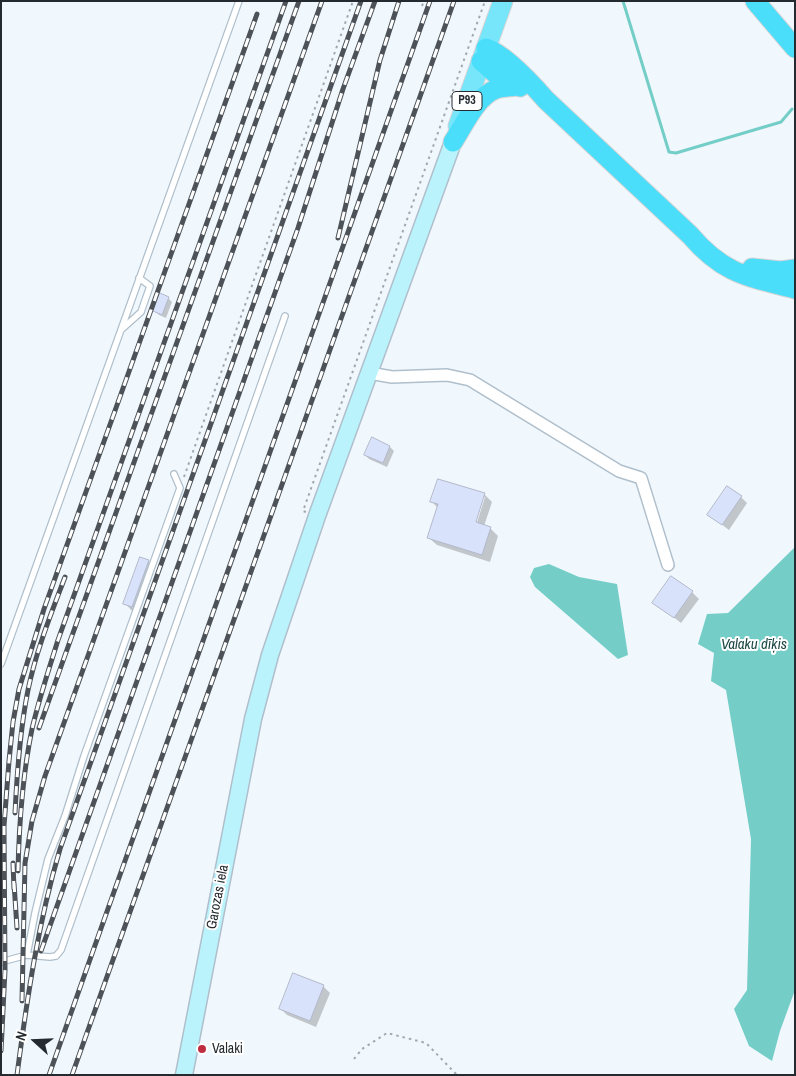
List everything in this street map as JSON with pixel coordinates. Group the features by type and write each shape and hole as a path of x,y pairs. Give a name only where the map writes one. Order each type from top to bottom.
{"highway":[{"path":"755,1 795,48"},
{"path":"546,100 499,77 484,54 496,52 690,235 704,252 718,263 757,279 795,289"},
{"path":"453,142 473,110 484,97 494,90 516,86"},
{"path":"690,235 724,258 743,266 760,270 782,271 795,269"}],"main road":[{"name":"P93","path":"369,373 503,1"},
{"name":"Garozas iela","path":"184,1075 253,719 287,601 369,373"}],"street":[{"path":"369,373 392,377 447,375 470,380 619,471 641,478 668,566"}],"lane":[{"path":"1,664 239,1"},
{"path":"120,331 142,312 150,286 139,278"},
{"path":"1,962 27,955 56,956 61,950 285,316"},
{"path":"27,955 48,859 65,816 84,756 180,488 174,474"}],"path":[{"path":"180,488 352,1"},
{"path":"422,6 424,1"},
{"path":"303,511 485,1"},
{"path":"354,1059 362,1048 387,1033 426,1044 457,1075"}],"water":[{"name":"Valaku dīķis","path":"795,547 795,990 780,1031 772,1061 749,1046 734,1009 747,990 751,839 726,690 711,681 714,653 698,644 707,614 728,613"},
{"path":"549,564 579,577 617,584 628,655 618,659 535,587 530,577 534,568"}],"building":[{"path":"160,293 169,297 162,315 153,311"},
{"path":"372,437 390,446 383,463 364,455"},
{"path":"438,479 485,493 476,522 491,527 482,555 427,538 438,504 430,502"},
{"path":"727,486 742,496 722,525 707,515"},
{"path":"140,557 149,560 132,607 123,604"},
{"path":"671,576 693,591 674,618 652,603"},
{"path":"293,973 324,985 310,1021 279,1009"}],"waterway":[{"path":"623,1 669,152 676,153 781,122 792,109"}],"railway":[{"path":"18,871 20,817 26,763 32,729 58,640 286,1"},
{"path":"39,728 299,1"},
{"path":"22,1001 25,863 32,821 45,776 322,1"},
{"path":"17,1075 39,933 60,849 361,1"},
{"path":"41,951 298,228 343,89 375,1"},
{"path":"338,238 380,60 399,1"},
{"path":"49,1075 430,1"},
{"path":"72,1075 454,1"},
{"path":"1,1051 5,970 4,826 13,722 19,689 44,609 257,14"},
{"path":"15,813 19,751 31,675 65,577"},
{"path":"13,863 14,889"},
{"path":"14,883 17,928"}],"place":[{"name":"Valaki","path":"202,1049"}]}
